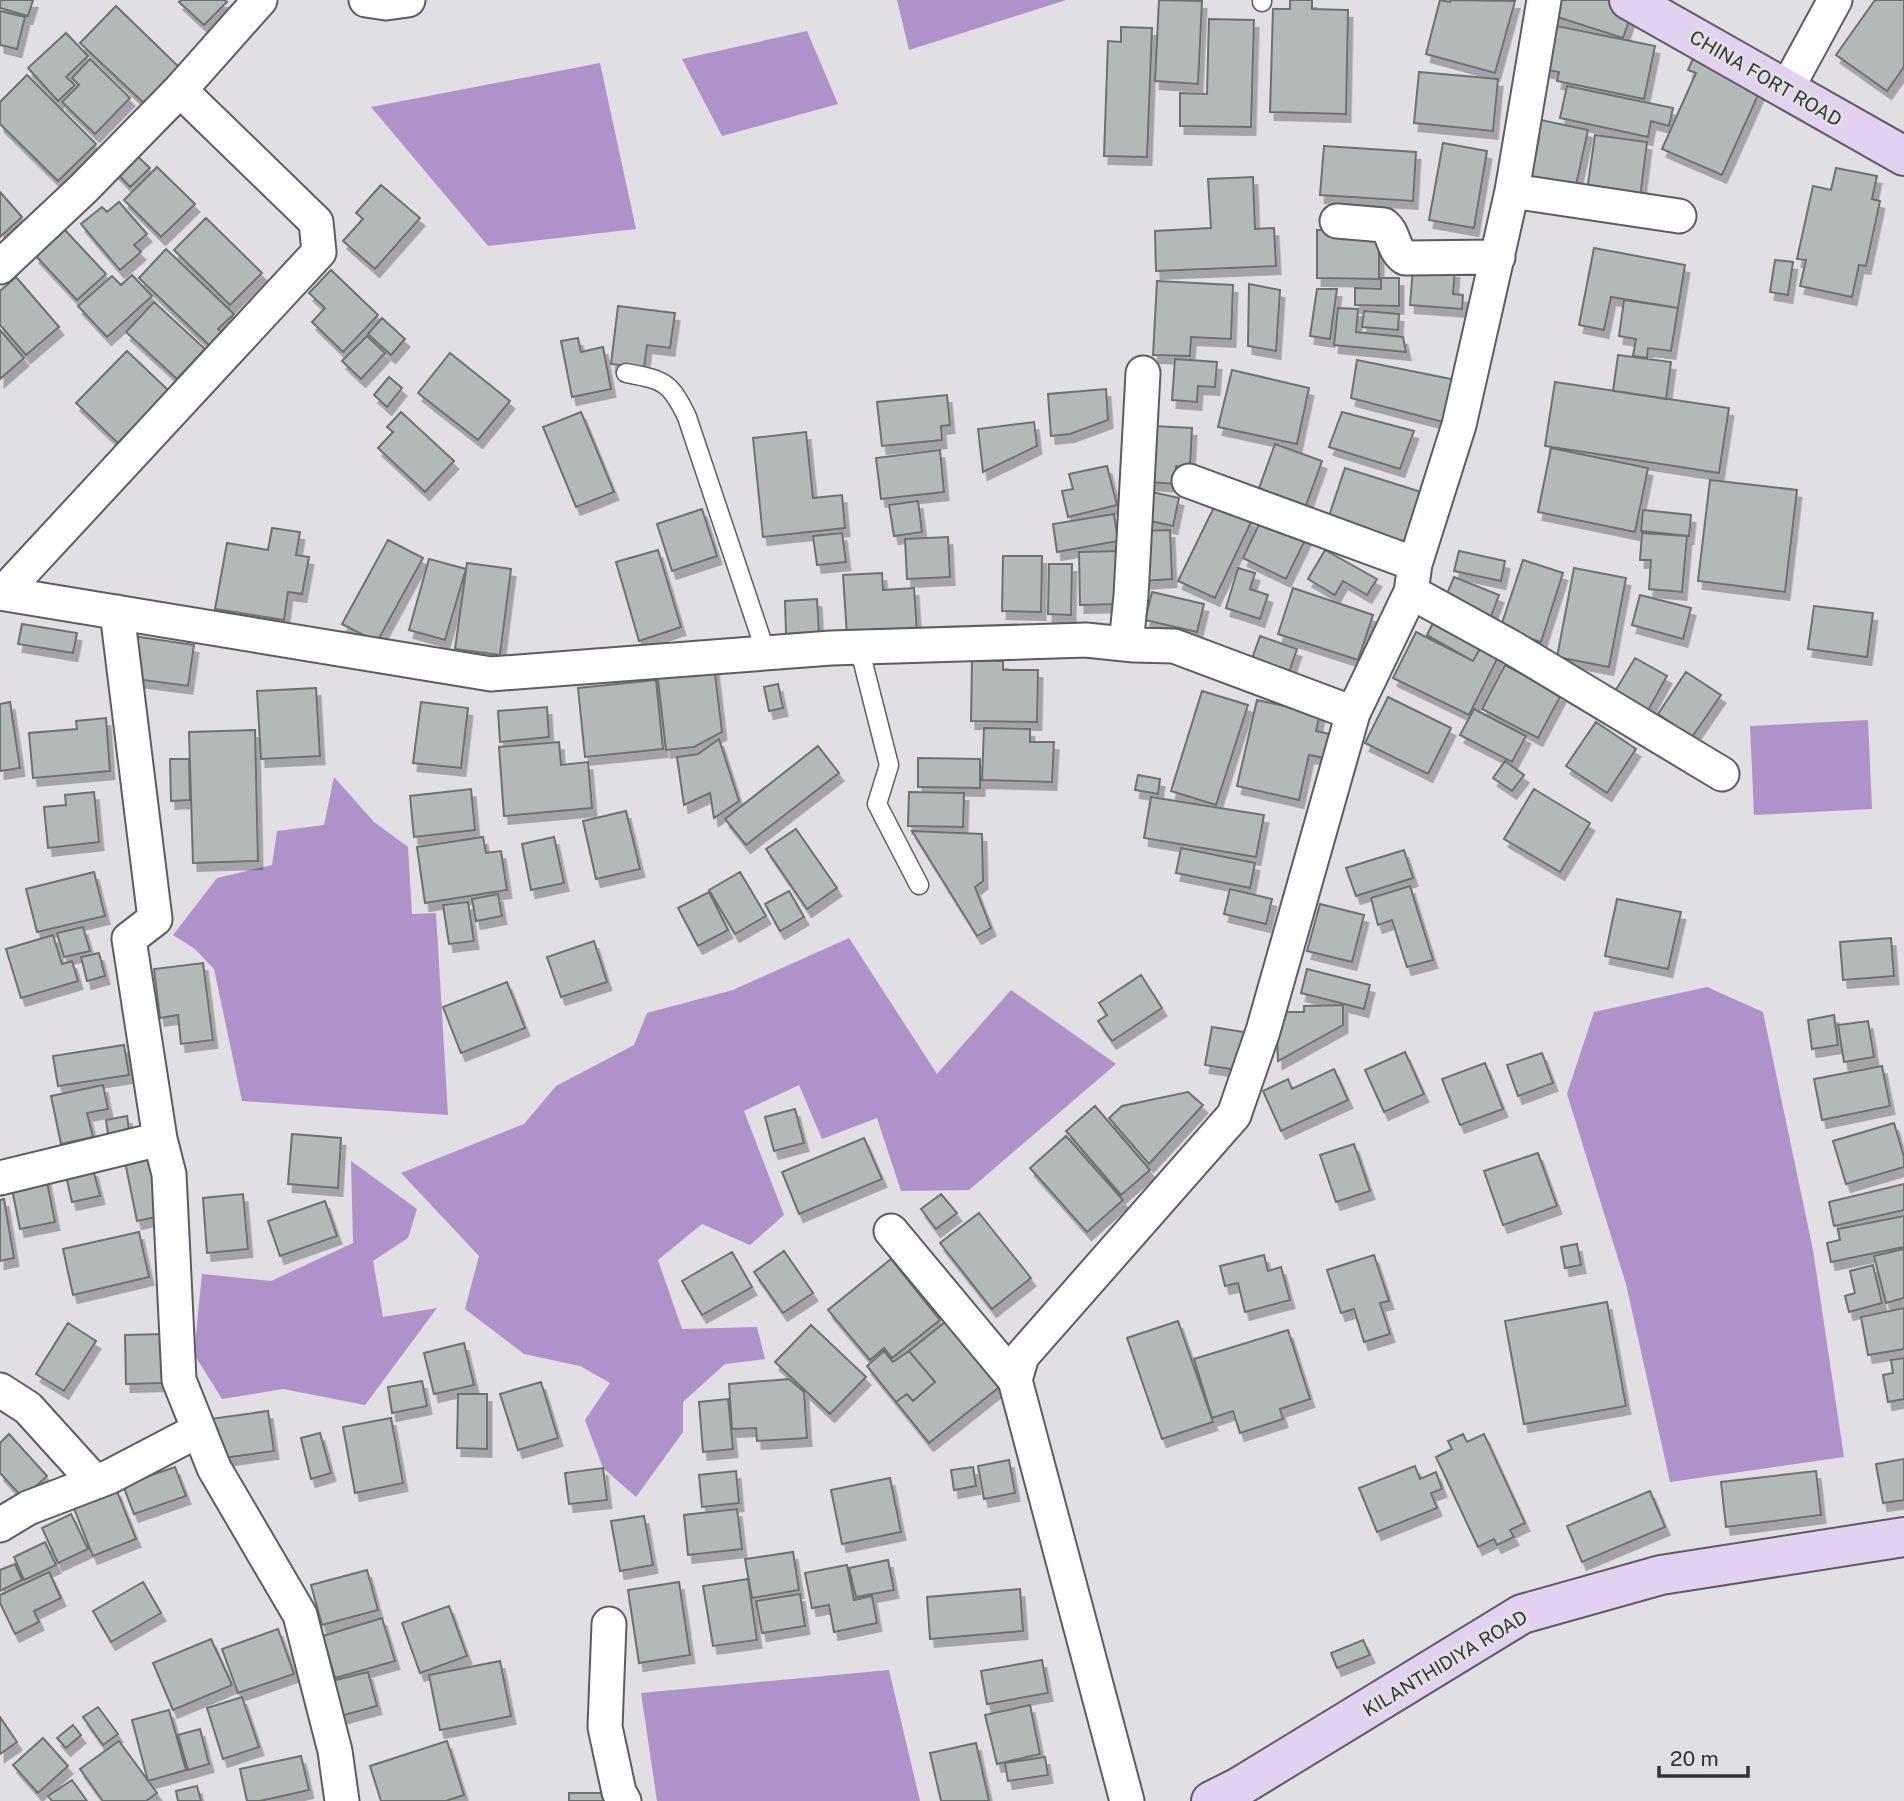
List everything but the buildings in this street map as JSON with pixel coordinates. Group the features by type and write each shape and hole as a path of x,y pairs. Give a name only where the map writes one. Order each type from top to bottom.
{"street":[{"path":"0,267 83,190 180,90 260,0"},
{"path":"366,0 386,3 408,0"},
{"path":"1015,1380 1022,1356 1234,1115 1263,1031 1353,713 1413,578 1459,425 1512,191 1544,0"},
{"name":"CHINA FORT ROAD","path":"1629,0 1904,156"},
{"path":"1786,90 1835,0"},
{"path":"1,593 319,252 316,222 180,90"},
{"path":"1512,191 1679,216"},
{"path":"1337,221 1384,225 1389,229 1399,254 1405,258 1498,257"},
{"path":"1126,644 1143,373"},
{"path":"1189,481 1413,578 1511,647 1722,775"},
{"path":"1,593 491,674 859,647 1086,640 1174,646 1353,713"},
{"path":"117,612 155,919 129,940 160,1139 169,1174 179,1380 214,1468 300,1615 335,1751 342,1801"},
{"path":"0,1178 160,1139"},
{"path":"891,1231 1015,1380 1127,1801"},
{"path":"0,1390 28,1408 95,1482"},
{"path":"0,1525 27,1508 95,1482 199,1430"},
{"name":"KILANTHIDIYA ROAD","path":"1230,1796 1522,1614 1661,1575 1904,1537"},
{"path":"609,1624 605,1727 624,1801"}],"lane":[{"path":"626,373 659,379 676,395 687,417 766,653"},
{"path":"859,647 889,765 877,804 919,885"}],"shaded area":[{"path":"897,0 1066,0 909,50"},
{"path":"807,31 838,104 722,136 682,59"},
{"path":"600,63 636,229 488,246 371,107"},
{"path":"1868,720 1872,809 1754,815 1750,726"},
{"path":"334,777 374,822 408,847 412,914 436,913 448,1115 242,1101 214,969 195,949 173,935 217,878 272,865 277,831 324,825"},
{"path":"849,938 937,1074 1011,990 1116,1064 969,1190 901,1191 877,1118 822,1139 799,1085 744,1111 784,1215 750,1245 702,1224 658,1260 682,1329 757,1327 765,1359 725,1364 683,1402 683,1432 636,1497 603,1468 585,1420 610,1383 580,1366 524,1354 465,1309 479,1256 401,1173 524,1124 556,1086 634,1045 647,1013 733,990"},
{"path":"1707,987 1763,1012 1813,1250 1844,1457 1670,1482 1626,1284 1567,1094 1594,1012"},
{"path":"351,1161 417,1209 408,1238 373,1261 383,1317 437,1308 365,1405 283,1389 222,1399 194,1354 202,1274 271,1281 353,1243"},
{"path":"889,1670 920,1801 657,1801 641,1693"}]}
